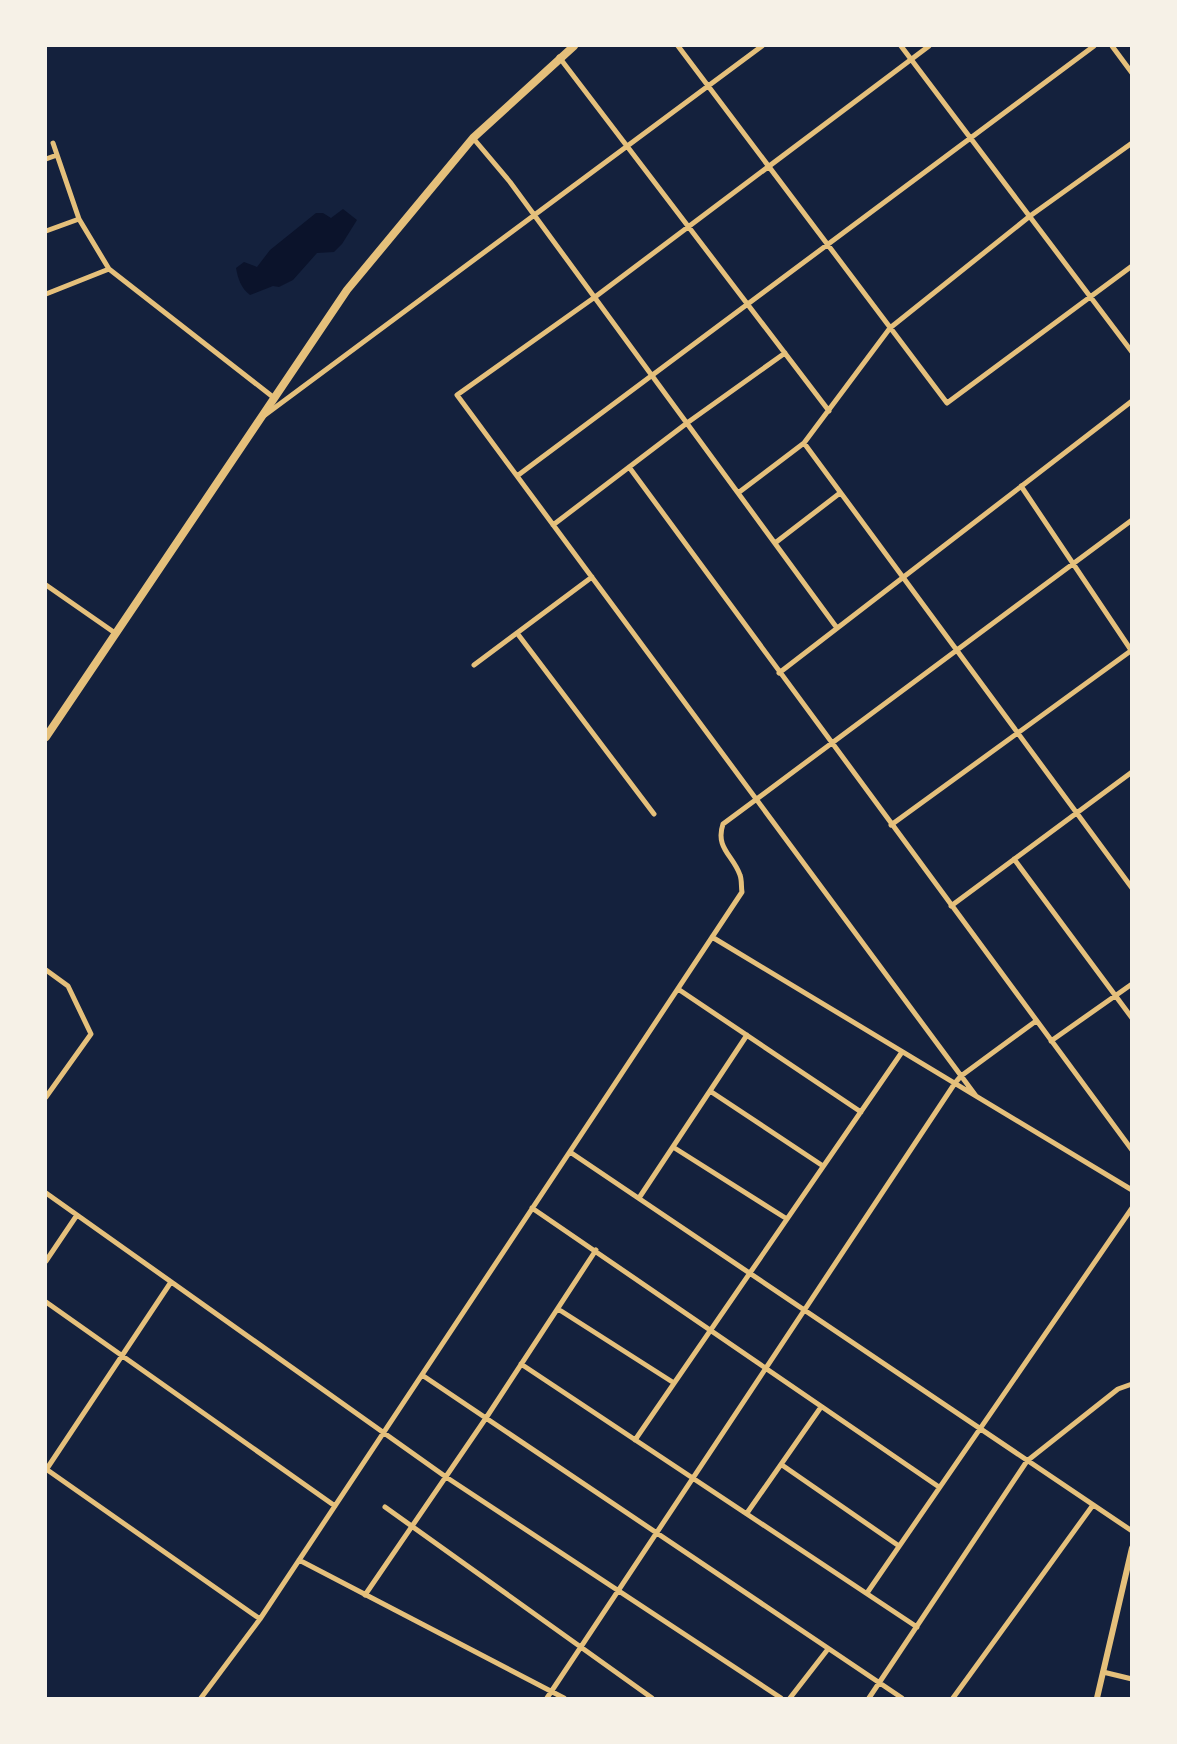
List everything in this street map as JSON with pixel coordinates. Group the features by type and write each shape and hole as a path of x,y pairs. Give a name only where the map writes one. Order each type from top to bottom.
{"main road":[{"path":"46,737 347,290 473,138 574,46"}],"street":[{"path":"678,46 947,403 1132,266"},
{"path":"258,419 762,46"},
{"path":"901,46 1132,352"},
{"path":"929,46 595,296 457,395 976,1096"},
{"path":"517,476 1094,46"},
{"path":"1112,46 1132,73"},
{"path":"559,57 829,411"},
{"path":"473,138 535,215 837,628"},
{"path":"53,143 79,219 109,269 273,397"},
{"path":"738,493 804,443 890,328 1030,216 1132,143"},
{"path":"46,159 57,155"},
{"path":"46,230 79,219"},
{"path":"46,294 109,269"},
{"path":"553,525 687,423 785,353"},
{"path":"779,673 1132,401"},
{"path":"804,443 1132,888"},
{"path":"629,467 1132,1150"},
{"path":"891,825 1131,650 1021,486"},
{"path":"775,543 840,493"},
{"path":"201,1699 260,1619 742,892 741,876 719,835 723,824 1132,520"},
{"path":"474,665 592,577"},
{"path":"46,585 115,633"},
{"path":"517,633 654,814"},
{"path":"951,906 1132,772"},
{"path":"1014,859 1132,1018"},
{"path":"712,937 1132,1190"},
{"path":"46,970 68,986 90,1034 46,1097"},
{"path":"1051,1041 1132,984"},
{"path":"678,989 861,1112"},
{"path":"547,1699 955,1083 1036,1021"},
{"path":"639,1198 747,1035"},
{"path":"635,1440 902,1052"},
{"path":"710,1091 823,1166"},
{"path":"673,1147 787,1219"},
{"path":"570,1152 1132,1531"},
{"path":"46,1193 446,1477 781,1699"},
{"path":"533,1208 939,1488"},
{"path":"867,1593 1132,1208"},
{"path":"46,1261 77,1215"},
{"path":"365,1595 596,1250"},
{"path":"171,1282 46,1469 260,1619"},
{"path":"46,1302 335,1506"},
{"path":"558,1309 674,1383"},
{"path":"521,1364 917,1627"},
{"path":"422,1375 902,1699"},
{"path":"869,1699 1027,1461 1118,1389 1132,1384"},
{"path":"747,1513 821,1407"},
{"path":"782,1465 900,1546"},
{"path":"953,1699 1093,1505"},
{"path":"385,1507 652,1699"},
{"path":"1097,1699 1132,1548"},
{"path":"299,1560 564,1699"},
{"path":"1122,1590 1132,1592"},
{"path":"790,1699 828,1649"},
{"path":"1104,1672 1132,1679"}],"water":[{"path":"343,209 357,220 334,252 317,253 293,280 279,287 273,286 250,295 244,289 236,268 244,262 257,267 270,250 316,213 323,213 331,218"}]}
